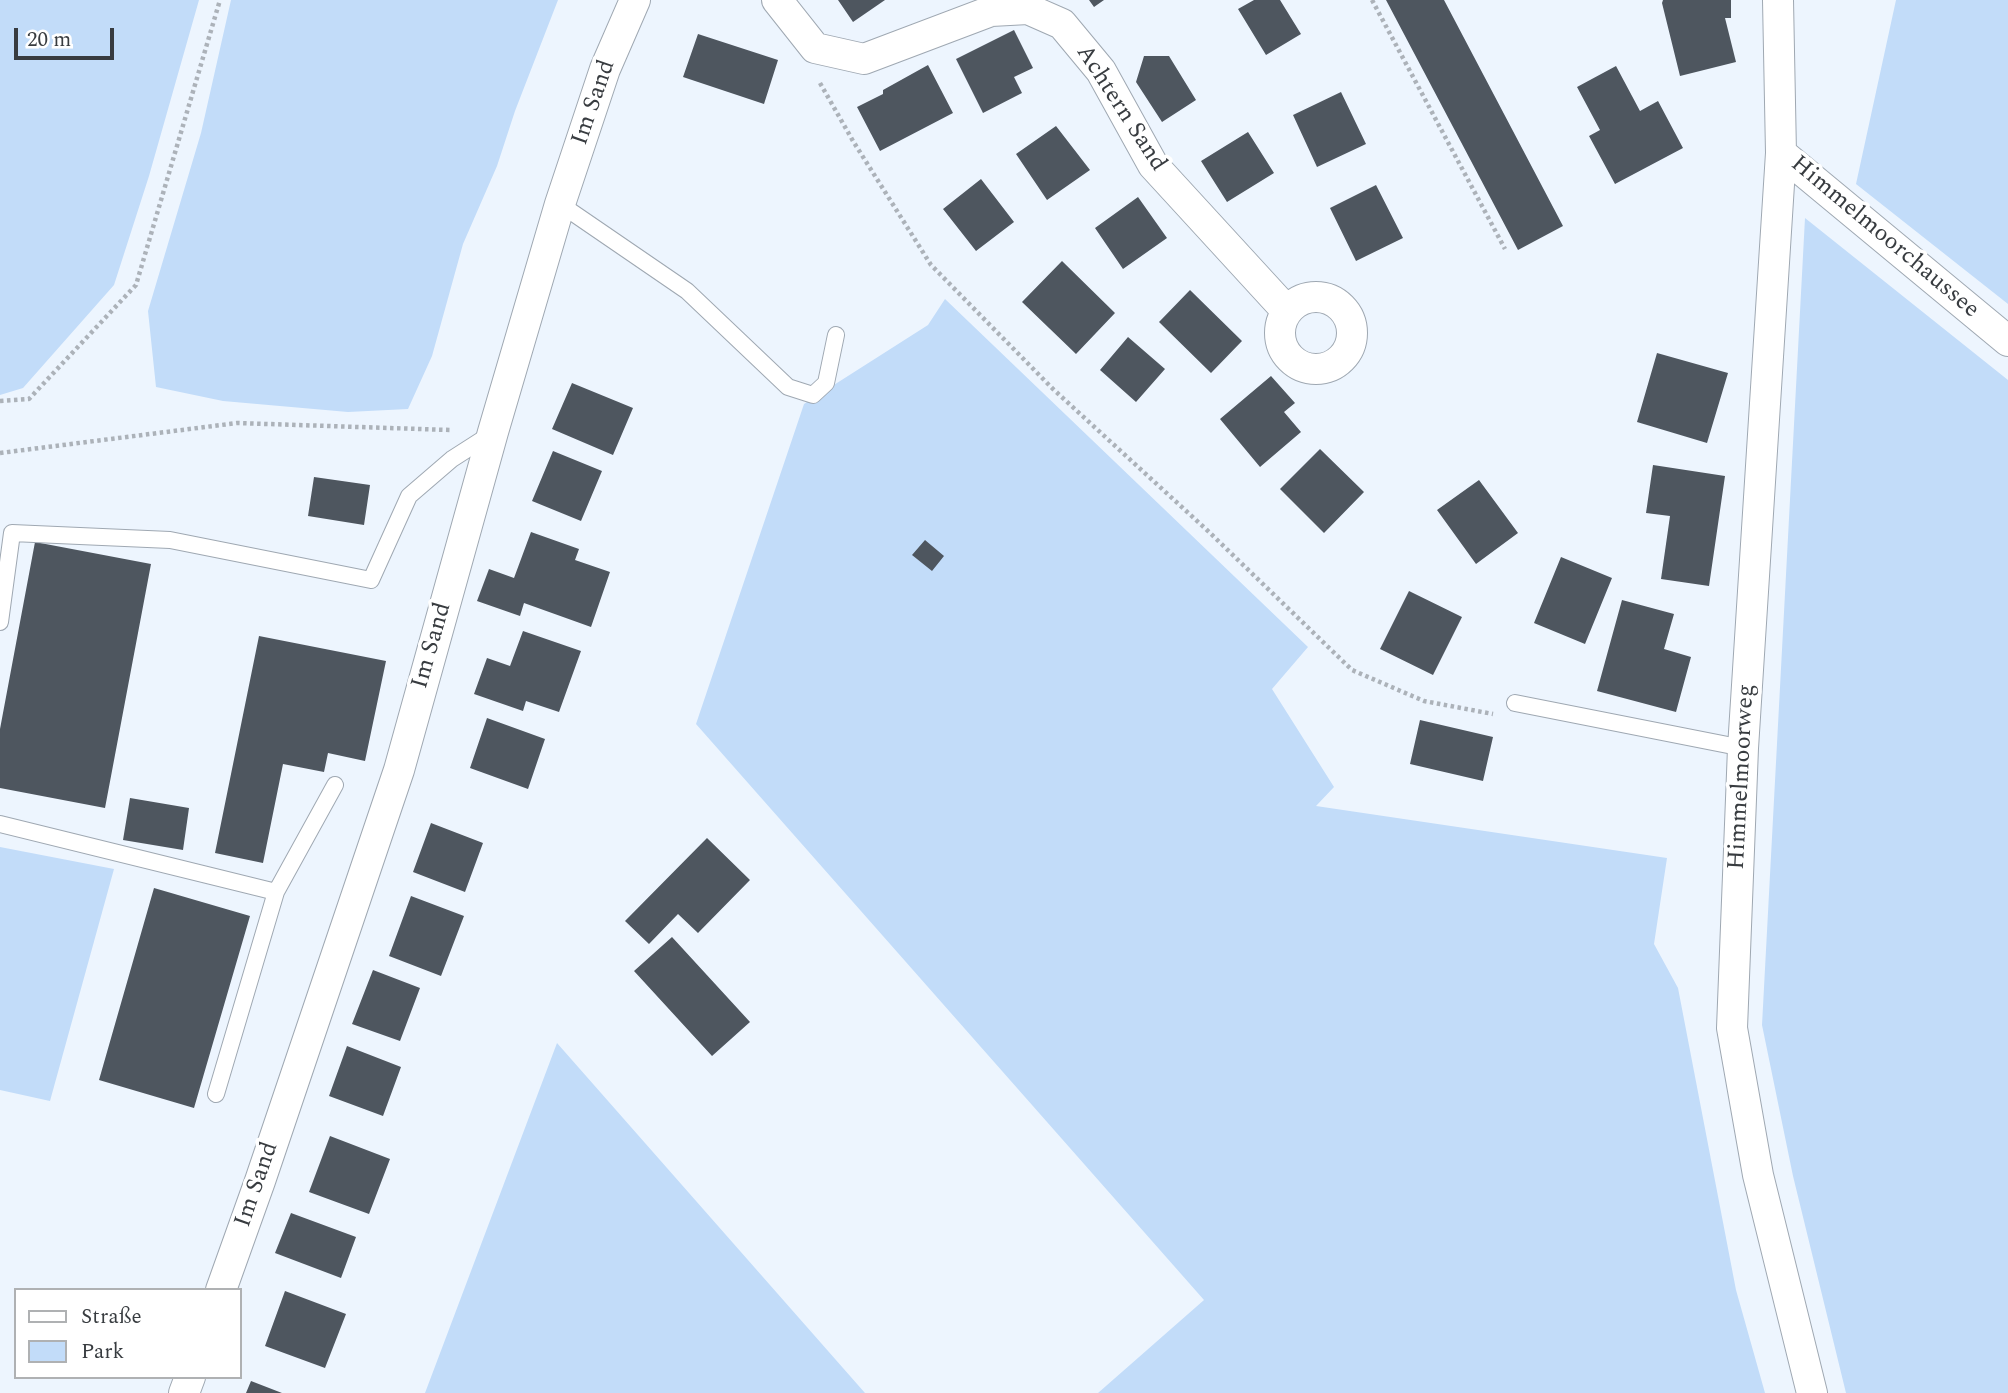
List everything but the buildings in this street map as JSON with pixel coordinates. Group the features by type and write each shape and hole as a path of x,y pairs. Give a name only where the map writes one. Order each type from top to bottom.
{"street":[{"name":"Im Sand","path":"222,1288 399,770 560,204 605,69 635,0"},
{"path":"777,0 815,48"},
{"name":"Himmelmoorchaussee","path":"1778,0 1781,153 2008,341"},
{"name":"Achtern Sand","path":"815,48 864,59 995,6 1028,9 1062,24 1101,71 1153,165 1286,310"},
{"name":"Himmelmoorweg","path":"1781,153 1743,748 1732,1028 1758,1175 1812,1393"}],"lane":[{"path":"560,204 687,291 788,387 813,395 826,383 836,335"},
{"path":"0,622 12,533 170,540 371,580 409,496 452,459 493,432"},
{"path":"1515,703 1743,748"},
{"path":"216,1094 276,892 335,785"},
{"path":"0,824 276,892"}],"path":[{"path":"0,401 29,399 136,285 220,0"},
{"path":"1372,0 1505,249"},
{"path":"815,48 813,70 853,141 931,265 1053,388 1353,670 1424,701 1497,715 1515,703"},
{"path":"0,453 237,423 493,432"}],"green space":[{"path":"0,0 199,0 149,176 114,285 23,388 0,395"},
{"path":"231,0 558,0 497,166 463,244 432,356 408,409 348,412 223,401 156,387 148,311 201,133"},
{"path":"1896,0 2008,0 2008,304 1856,184"},
{"path":"1805,218 2008,380 2008,1393 1846,1393 1793,1176 1762,1025"},
{"path":"945,299 1308,647 1272,689 1334,787 1316,806 1667,858 1654,944 1678,988 1736,1290 1765,1393 1098,1393 1204,1300 696,724 804,404 928,325"},
{"path":"0,847 114,869 50,1101 0,1090"},
{"path":"557,1043 865,1393 425,1393"}]}
